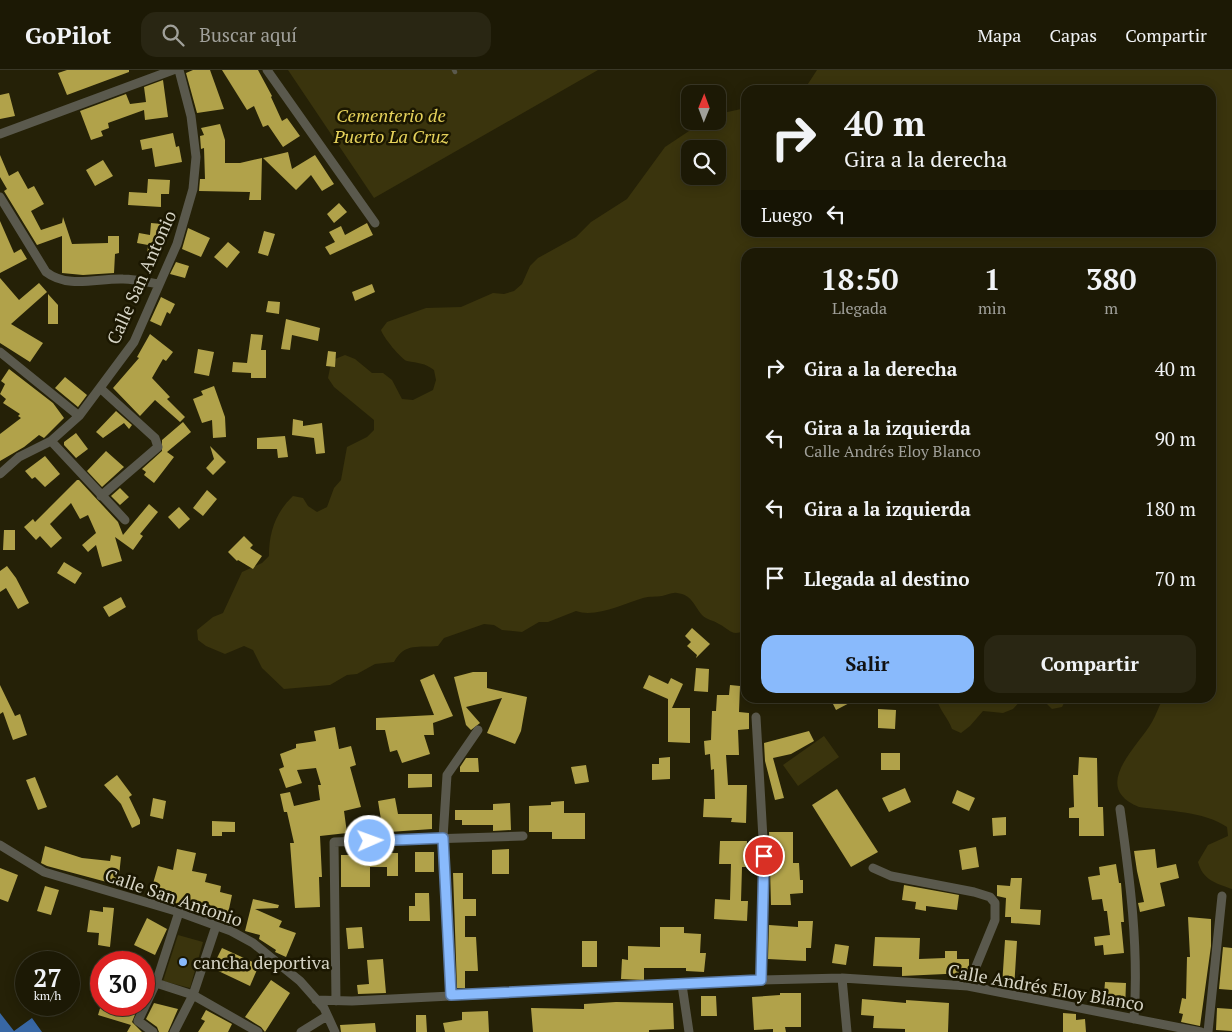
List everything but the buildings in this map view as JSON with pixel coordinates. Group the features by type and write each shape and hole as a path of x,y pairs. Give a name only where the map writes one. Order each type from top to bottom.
{"street":[{"path":"0,134 173,70"},
{"name":"Calle San Antonio","path":"0,474 19,457 51,441 79,416 134,342 186,217 196,173 196,157 190,116 179,70"},
{"path":"267,70 375,223"},
{"path":"0,197 46,272 55,279 80,281 130,279 158,284"},
{"path":"0,352 79,416"},
{"path":"100,388 154,438 158,447 101,496"},
{"path":"51,441 125,520"},
{"path":"756,717 764,856 761,980"},
{"path":"451,995 443,838 447,775 478,730"},
{"path":"1120,809 1134,924 1137,971 1134,1019"},
{"path":"336,1001 334,842 522,836"},
{"name":"Calle San Antonio","path":"0,845 44,872 179,912 253,943 282,964 324,1008 335,1032"},
{"path":"873,868 890,876 974,892 990,897 995,904 995,920 968,986"},
{"path":"1208,1032 1222,896"},
{"path":"153,1032 138,1021 156,983 179,912"},
{"path":"174,1032 194,995 216,926"},
{"path":"842,978 847,1032"},
{"name":"Calle Andrés Eloy Blanco","path":"316,1000 336,1001 761,980 842,978 968,986 1086,1007 1134,1019 1201,1032"},
{"path":"156,983 194,995 258,1032"},
{"path":"682,985 689,1032"},
{"path":"301,1032 327,1016"}],"green space":[{"name":"Cementerio de Puerto La Cruz","path":"288,70 598,70 374,198"},
{"path":"817,70 1232,70 1232,889 1215,883 1206,877 1198,862 1208,845 1228,836 1227,827 1196,815 1139,807 1125,799 1118,789 1118,778 1122,767 1128,755 1152,722 1161,703 1216,703 1216,248 741,248 741,632 731,632 706,618 689,598 682,594 673,593 645,597 601,612 584,613 576,611 548,622 539,622 522,632 502,630 494,625 484,624 444,638 438,646 413,647 403,651 394,662 375,664 357,674 347,675 330,685 284,689 262,668 253,650 244,646 225,654 206,646 198,640 197,630 213,617 223,613 242,572 262,563 269,556 270,539 274,524 277,516 287,503 293,496 303,498 308,506 317,512 327,507 334,488 341,480 347,447 367,437 374,430 374,420 334,387 328,378 330,368 335,359 345,355 355,359 372,373 383,373 392,380 402,399 413,400 433,390 436,380 434,370 418,363 407,361 401,356 382,333 381,330 387,322 426,308 461,307 493,293 504,294 514,291 522,284 530,266 538,258 576,237 591,222 627,199 665,147 690,130 726,130 726,112 741,109 741,237 1216,237 1216,85 807,85"},
{"path":"938,703 1018,703 1013,709 1003,713 983,711 961,733 952,729"},
{"path":"1046,703 1064,703 1062,707 1052,709"},
{"path":"824,736 839,757 798,786 783,765"},
{"name":"cancha deportiva","path":"178,935 203,942 190,988 163,981"}],"water":[{"path":"0,1013 14,1031 32,1018 42,1032 0,1032"}],"place":[{"name":"cancha deportiva","path":"183,962"}],"route":[{"path":"370,841 443,838 451,995 761,980 764,856"}]}
